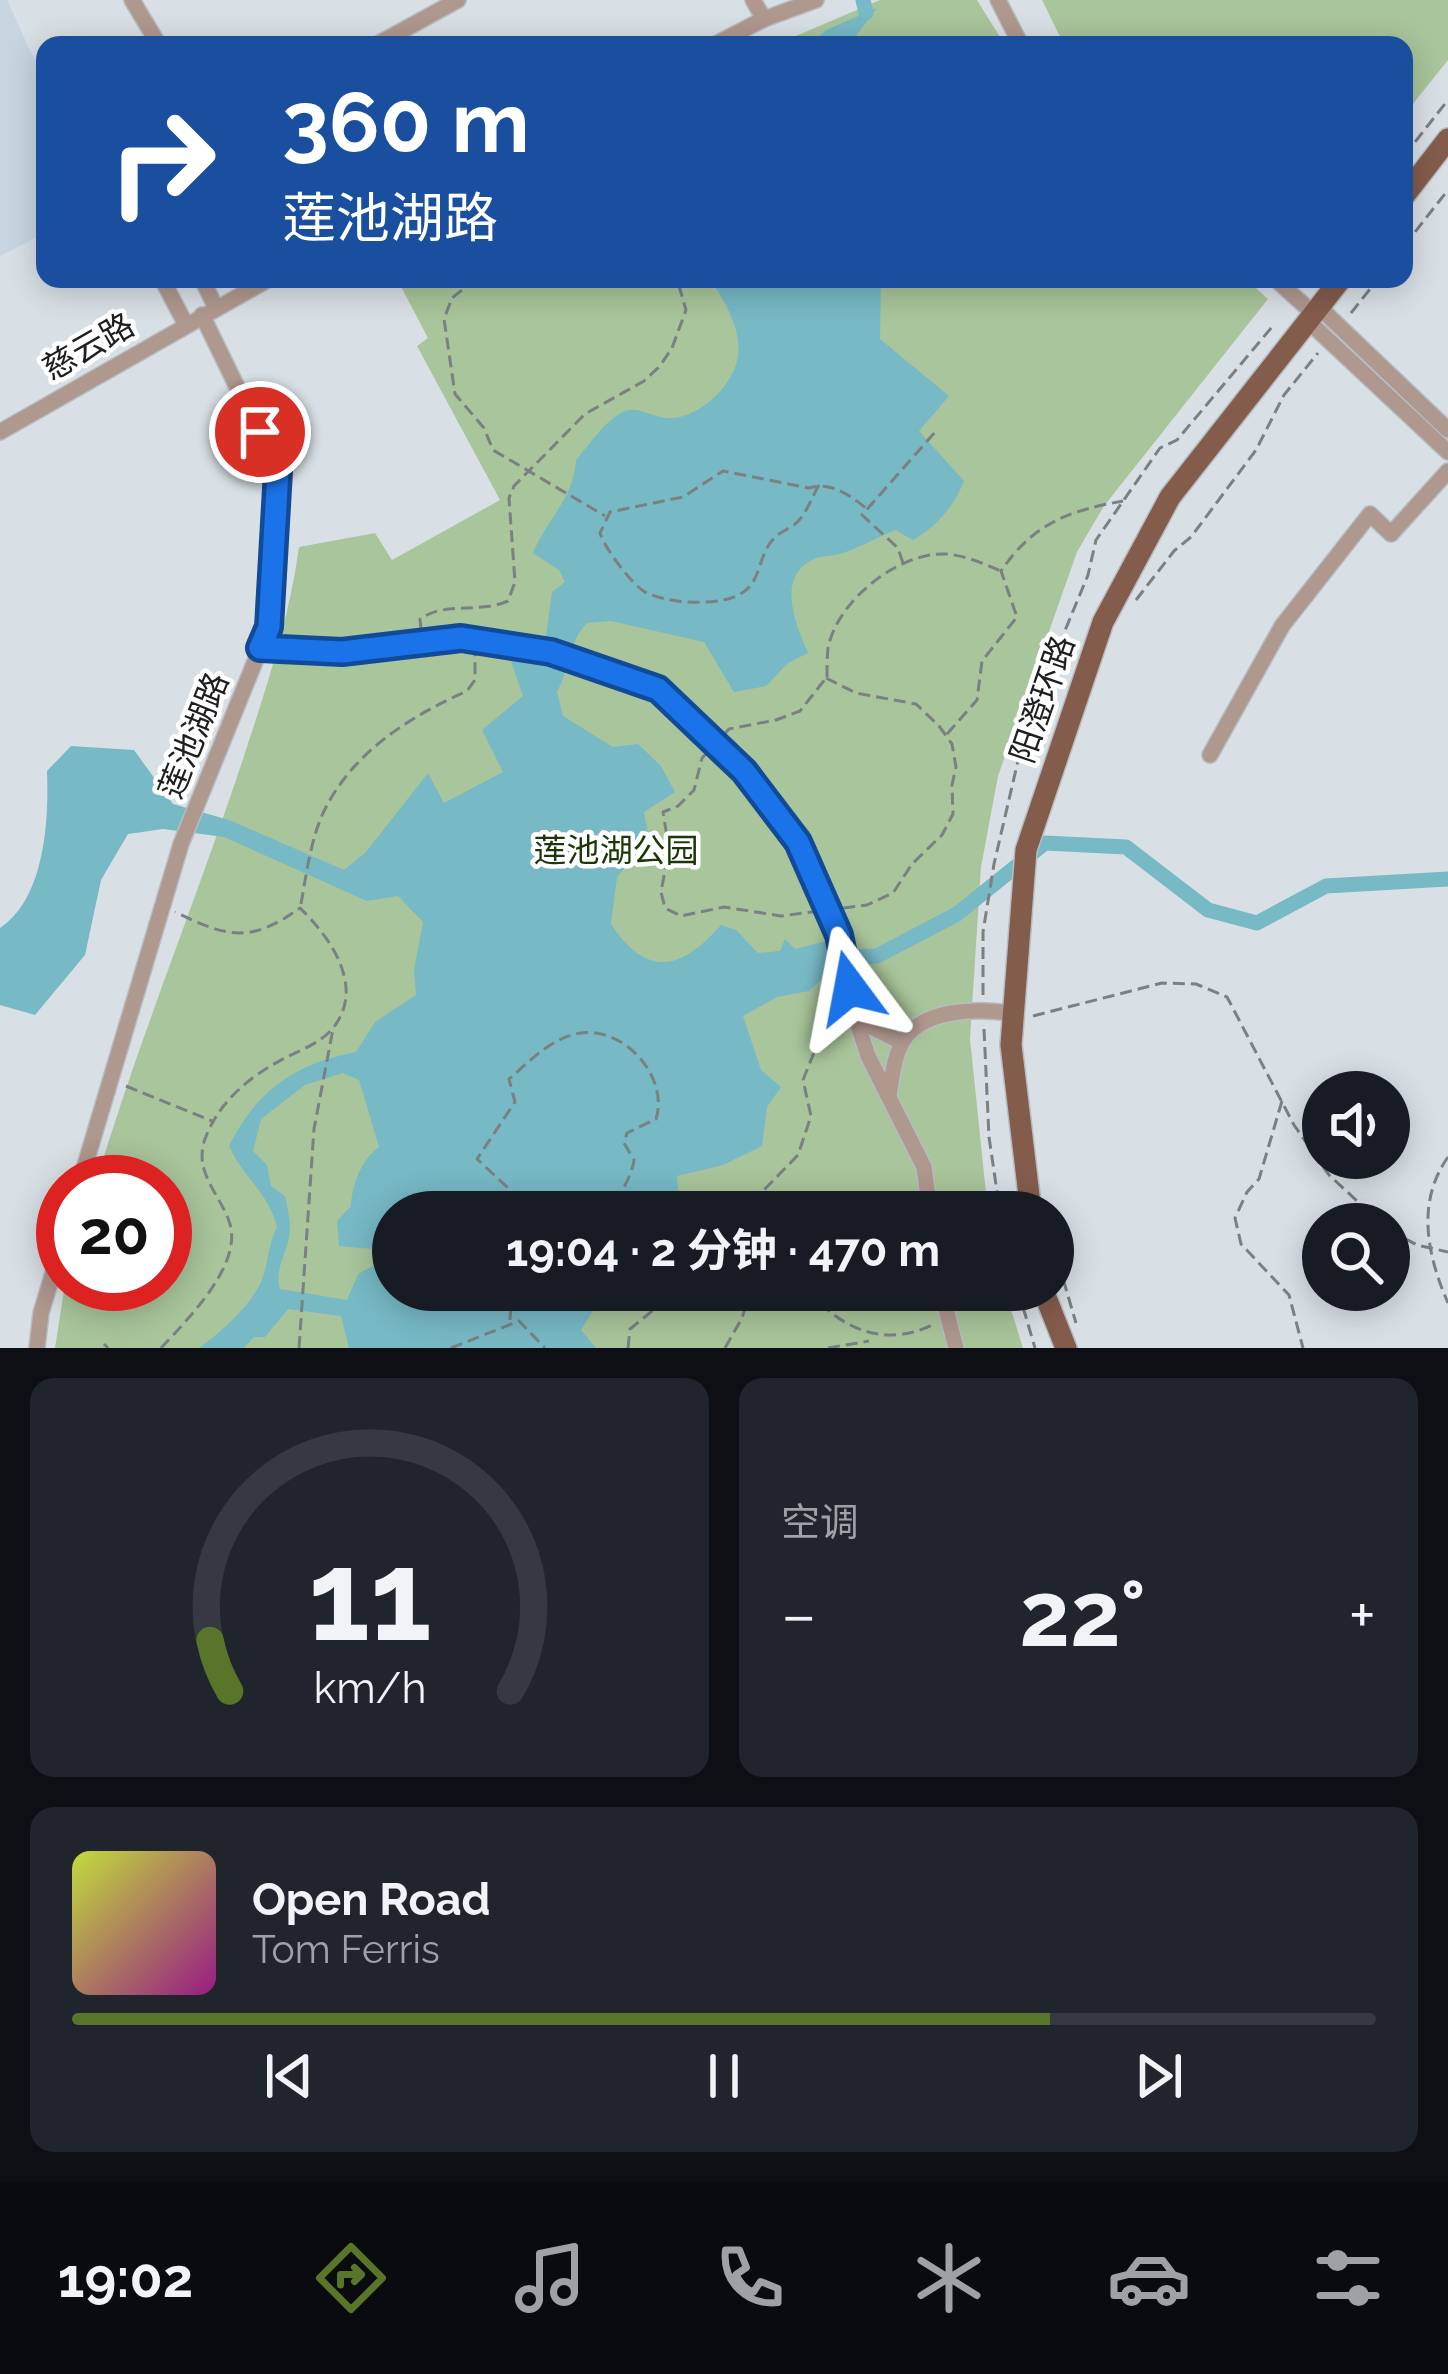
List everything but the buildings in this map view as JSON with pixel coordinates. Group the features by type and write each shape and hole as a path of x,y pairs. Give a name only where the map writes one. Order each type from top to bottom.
{"main road":[{"path":"1413,184 1448,139"},
{"name":"阳澄环路","path":"1028,1191 1011,1046 1026,850 1103,622 1170,497 1334,288"},
{"path":"1055,1311 1073,1341"}],"street":[{"path":"132,0 154,36"},
{"path":"392,36 458,0"},
{"path":"753,0 764,19"},
{"path":"731,36 816,0"},
{"path":"998,0 1016,36"},
{"path":"167,288 186,325"},
{"name":"莲池湖路","path":"88,1155 182,844 269,627 278,471 209,311 204,288"},
{"name":"慈云路","path":"0,432 252,288"},
{"path":"1285,288 1448,452"},
{"path":"1334,334 1448,430"},
{"path":"1210,755 1282,626 1370,514 1391,534 1448,471"},
{"path":"260,648 342,652 461,638 551,652 658,689 744,771 798,842 839,935 868,1056 924,1167 927,1191"},
{"path":"889,1095 901,1042 915,1029 956,1010 1014,1014"},
{"path":"856,1019 901,1042"},
{"path":"37,1348 42,1311"},
{"path":"944,1313 956,1348"}],"path":[{"path":"1413,145 1448,100"},
{"path":"1413,235 1448,190"},
{"path":"465,288 452,298 444,319 454,394 484,428 493,450 608,518"},
{"path":"422,643 420,619 435,608 491,608 508,602 514,582 509,498 514,486 585,413 660,366 673,347 686,310 679,288"},
{"path":"1129,610 1256,450 1284,395 1371,288"},
{"path":"903,563 898,548 862,515 936,430"},
{"path":"819,484 799,522 776,532 746,591 730,600 704,602 645,592 604,547 601,533 610,512 683,497 723,471 809,488 819,484 849,494 867,509"},
{"path":"1001,571 1018,546 1047,524 1077,509 1123,501"},
{"path":"826,679 856,693 916,704 952,744 956,767 952,814 942,835 912,864 893,892 867,904 781,916 724,907 682,916 665,908 662,892 669,849 663,812 678,806 694,790 702,758 729,729 800,711 826,679 829,644 845,616 879,574 903,563 946,554 1001,571"},
{"path":"946,736 977,700 982,661 1017,617 1001,571"},
{"path":"163,906 233,936 258,932 300,908 323,813 374,744 467,691 475,680 475,640"},
{"path":"994,864 984,930 983,1009 989,1137 997,1191"},
{"path":"299,1348 314,1130 333,1028 346,1004 345,979 325,932 300,908"},
{"path":"1014,1014 1030,1017 1162,983 1196,984 1227,997 1294,1125 1329,1175 1359,1203"},
{"path":"763,1191 797,1155 811,1116 803,1080 817,1045 856,1019"},
{"path":"161,1348 214,1287 231,1246 231,1228 203,1173 203,1143 214,1121 243,1084 333,1028"},
{"path":"514,1191 477,1160 515,1102 509,1079 548,1046 578,1033 608,1033 652,1074 661,1102 656,1119 627,1133 624,1144 634,1160 633,1171 620,1191"},
{"path":"111,1080 214,1121"},
{"path":"1282,1097 1259,1179 1235,1218 1241,1244 1289,1295 1303,1348"},
{"path":"1448,1157 1436,1174 1426,1232 1448,1303"},
{"path":"1410,1239 1448,1252"},
{"path":"510,1322 511,1311"},
{"path":"628,1348 630,1329 652,1311"},
{"path":"725,1348 744,1311"},
{"path":"825,1311 871,1341"},
{"path":"1024,1311 1035,1348"},
{"path":"1067,1311 1073,1341"},
{"path":"828,1348 903,1342 932,1326 944,1313"},
{"path":"451,1348 519,1321 544,1348"}],"shaded area":[{"path":"0,0 7,0 36,63 36,238 0,256"}],"green space":[{"path":"880,0 977,0 999,36 796,36"},
{"path":"1042,0 1448,0 1448,60 1413,104 1413,36 1060,36"},
{"name":"莲池湖公园","path":"402,288 1256,288 1268,299 1104,506 1077,552 998,776 981,867 970,1039 986,1191 372,1191 372,1311 1012,1311 1023,1348 55,1348 61,1311 192,1311 192,1155 105,1155 260,707 283,628 299,547 375,533 392,560 500,500 417,346 428,338"}],"water":[{"path":"877,8 856,36 820,36"},
{"path":"715,288 881,288 880,339 949,396 919,431 964,481 944,515 913,540 895,530 802,567 795,577 792,602 808,653 788,663 766,686 734,692 704,642 611,621 587,623 572,648 557,692 563,716 613,747 638,744 661,766 675,792 644,812 649,839 617,877 611,924 624,942 638,954 665,962 692,952 721,925 736,930 758,953 780,951 785,939 795,949 827,941 833,969 809,991 777,997 743,1016 761,1070 781,1087 767,1107 762,1146 723,1165 677,1176 678,1191 372,1191 372,1249 339,1246 337,1221 351,1206 362,1166 379,1147 359,1080 343,1073 305,1085 261,1119 253,1151 267,1165 271,1186 285,1196 290,1220 280,1289 347,1300 358,1274 372,1267 372,1311 593,1311 581,1330 596,1348 349,1348 341,1316 288,1309 265,1337 254,1337 244,1348 199,1348 255,1293 277,1227 269,1205 229,1146 252,1109 280,1082 314,1064 356,1052 375,1022 416,995 414,970 423,922 398,896 367,901 224,837 163,829 128,834 101,880 85,955 35,1015 0,1005 0,928 27,898 35,878 45,834 47,771 71,746 134,750 173,804 229,820 344,870 366,852 428,773 444,803 503,772 482,730 523,696 509,655 546,637 552,592 565,582 559,570 533,553 565,497 576,460 621,413 633,410 678,417 712,400 735,368 737,336"}],"waterway":[{"path":"863,0 866,13"},
{"path":"831,958 877,956 957,914 1045,843 1126,847 1208,910 1257,923 1326,886 1448,879"}],"route":[{"path":"260,432 278,471 269,627 260,648 342,652 461,638 551,652 658,689 744,771 798,842 839,935 850,988"}]}
